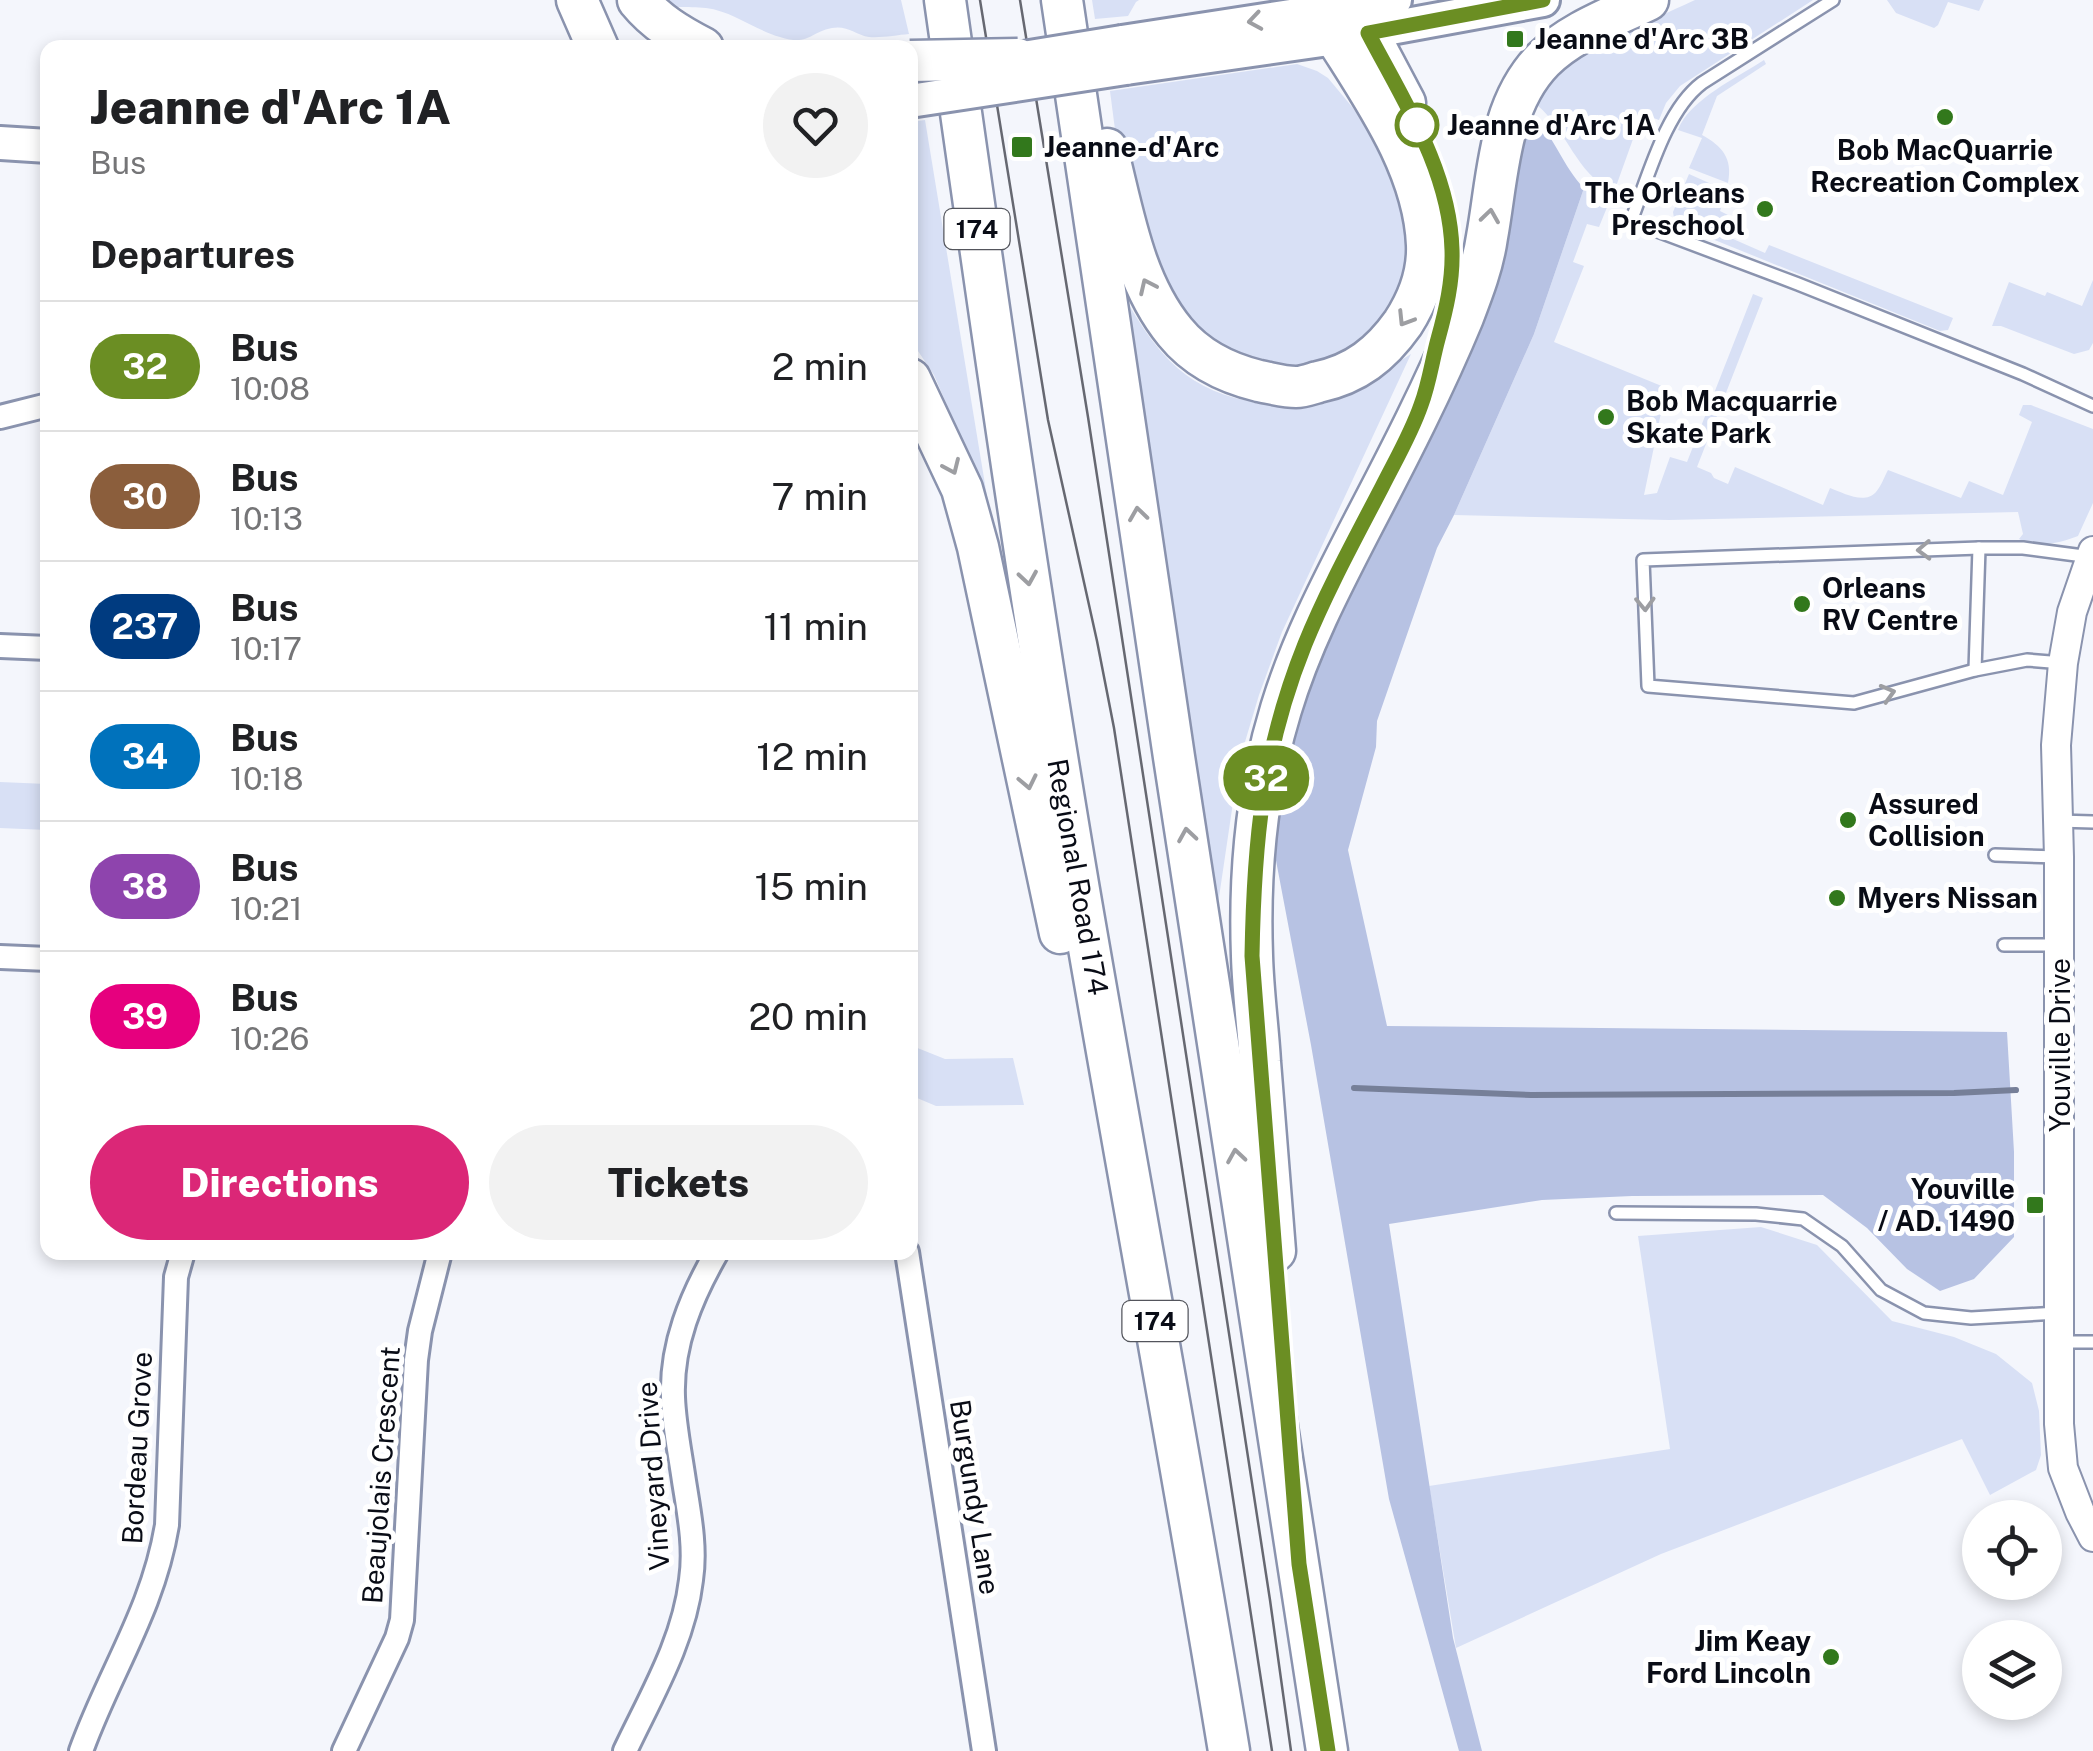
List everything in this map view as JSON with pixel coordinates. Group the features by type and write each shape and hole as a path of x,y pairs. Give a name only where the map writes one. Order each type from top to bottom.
{"highway":[{"path":"577,0 594,40"},
{"path":"638,0 651,16 687,40"},
{"path":"927,0 998,378"},
{"name":"Regional Road 174","path":"944,0 1019,523 1228,1751"},
{"path":"1062,0 1328,1751"},
{"path":"1074,0 1084,61 1127,228 1140,272 1156,305 1176,334 1202,359 1237,376 1297,387 1350,373 1377,355 1412,310 1424,280 1424,212 1412,173 1387,124 1350,19"},
{"path":"1299,1564 1252,956 1258,824 1267,771 1281,709 1306,642 1463,316 1482,263 1511,114 1524,85 1559,47 1648,0"},
{"path":"1350,19 1417,125 1442,188 1448,216 1452,247 1450,292 1422,405"},
{"path":"918,62 1019,71"},
{"path":"918,396 962,489 978,547 1201,1595 1228,1751"}],"main road":[{"path":"1350,19 1395,0"},
{"path":"918,76 1019,71 1350,19 1543,0"},
{"path":"918,99 1019,71"},
{"path":"0,143 40,149"},
{"path":"0,156 40,151"}],"street":[{"path":"0,417 40,407"},
{"name":"Youville Drive","path":"2092,554 2072,612 2062,663 2056,745 2060,1424 2063,1468 2093,1537"},
{"path":"0,646 40,648"},
{"path":"0,957 40,959"},
{"name":"Bordeau Grove","path":"81,1751 142,1615 163,1550 176,1277 181,1260"},
{"name":"Beaujolais Crescent","path":"344,1751 402,1620 416,1360 438,1260"},
{"name":"Vineyard Drive","path":"626,1751 680,1629 692,1578 690,1517 672,1395 675,1360 692,1300 713,1260"},
{"name":"Burgundy Lane","path":"908,1260 984,1751"}],"lane":[{"path":"1833,0 1702,83 1683,100 1670,123 1632,221 2023,374 2093,406"},
{"path":"2062,663 2027,660 1975,670 1854,703 1648,686 1643,560 1978,548 2092,554"},
{"path":"1975,670 1978,548"},
{"path":"2058,821 2093,822"},
{"path":"1995,856 2059,857"},
{"path":"2004,945 2060,944"},
{"path":"1616,1214 1756,1214 1804,1219 1842,1246 1880,1290 1924,1313 2058,1328 2093,1342"}],"shaded area":[{"path":"653,0 901,0 909,34 869,37 837,27 803,39 790,39 716,10"},
{"path":"1092,0 1139,0 1128,16 1095,19"},
{"path":"1695,0 1813,0 1680,86 1659,120 1642,114 1614,192 1590,174 1537,105 1547,88 1583,56"},
{"path":"1887,0 1984,0 1979,11 1948,2 1934,28 1896,13"},
{"path":"1764,60 1766,64 1717,96 1702,135 1724,154 1729,166 1728,183 1689,168 1702,138 1678,130 1684,119 1715,90"},
{"path":"1297,64 1328,78 1384,154 1397,187 1411,254 1405,285 1373,336 1337,360 1302,370 1268,369 1180,325 1120,168 1110,91"},
{"path":"1533,116 1584,188 1534,334 1437,548 1377,721 1376,747 1348,850 1387,1026 2007,1032 2014,1237 1974,1279 1940,1291 1907,1269 1867,1228 1823,1195 1542,1200 1389,1224 1453,1638 1482,1751 1459,1751 1389,1499 1274,850 1298,706 1526,122 1531,122"},
{"path":"925,120 996,551 970,459 934,375 918,351 918,121"},
{"path":"1689,174 1727,191 1720,211 1730,216 1724,235 1765,253 1769,245 1953,318 1948,330 1940,331 1675,224 1673,212"},
{"path":"1584,188 1610,200 1599,227 1587,224 1573,262 1584,266 1554,342 1669,389 1644,495 1657,493 1670,457 1687,462 1753,294 1763,298 1697,467 1728,484 1735,467 1823,505 1830,488 1854,497 1871,496 1888,470 1961,498 1969,481 2003,495 2032,422 2019,415 2023,405 2031,405 2093,429 2093,503 2078,536 2048,544 2025,542 2019,539 2023,534 2018,512 1669,520 1454,515 1534,334"},
{"path":"2093,280 2093,343 2089,350 2074,354 1992,326 2009,282 2082,306"},
{"path":"1125,298 1152,340 1182,371 1199,383 1242,399 1288,406 1322,403 1357,388 1411,354 1282,632 1259,695 1239,762 1218,904"},
{"path":"0,782 40,784 40,830 0,828"},
{"path":"918,1048 945,1059 1013,1058 1024,1105 936,1106 918,1098"},
{"path":"1761,1227 1817,1245 1892,1321 1954,1337 1996,1354 2032,1383 2039,1411 2041,1455 2036,1470 1990,1495 1962,1439 1661,1554 1456,1648 1429,1486 1670,1449 1638,1236"}],"waterway":[{"path":"1354,1088 1531,1095 2016,1090"}],"tram line":[{"path":"980,0 1048,420 1114,728 1272,1751"},
{"path":"1020,0 1088,417 1291,1751"}],"bus line":[{"name":"32","path":"1328,1751 1299,1564 1252,956 1258,824 1281,709 1333,583 1422,405 1450,292 1452,247 1442,188 1417,125 1368,33 1543,0"}],"place":[{"name":"Jeanne d'Arc 3B","path":"1515,39"},
{"name":"Bob MacQuarrie Recreation Complex","path":"1945,117"},
{"name":"Jeanne d'Arc 1A","path":"1417,125"},
{"name":"Jeanne-d'Arc","path":"1022,147"},
{"name":"The Orleans Preschool","path":"1765,209"},
{"name":"Bob Macquarrie Skate Park","path":"1606,417"},
{"name":"Orleans RV Centre","path":"1802,604"},
{"name":"Assured Collision","path":"1848,820"},
{"name":"Myers Nissan","path":"1837,898"},
{"name":"Youville / AD. 1490","path":"2035,1205"},
{"name":"Jim Keay Ford Lincoln","path":"1831,1657"}]}
